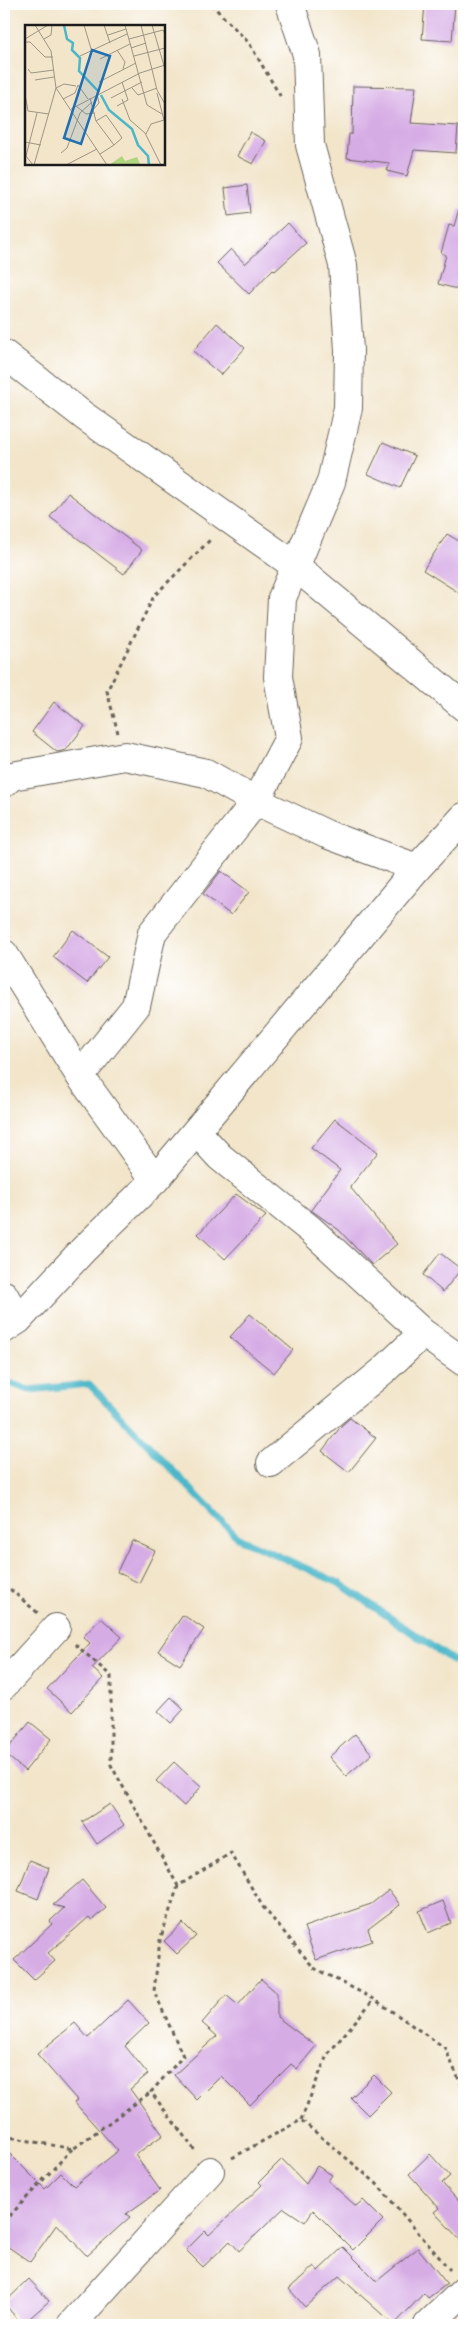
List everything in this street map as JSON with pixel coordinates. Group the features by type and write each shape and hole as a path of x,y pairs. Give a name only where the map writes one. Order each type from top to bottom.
{"street":[{"path":"80,1076 136,1006 152,933 256,800 290,738 278,677 282,598 294,565 330,482 348,408 349,350 343,265 310,145 307,55 290,4"},
{"path":"4,354 84,416 294,565 464,707"},
{"path":"4,783 12,776 125,756 206,773 326,834 417,868"},
{"path":"11,1324 155,1180 417,868 464,817"},
{"path":"4,954 80,1076 155,1180"},
{"path":"196,1131 220,1157 311,1230 423,1333 464,1362"},
{"path":"4,1295 11,1324"},
{"path":"271,1463 384,1370 423,1333"},
{"path":"4,1685 56,1628"},
{"path":"71,2325 210,2171"},
{"path":"428,2325 458,2281"}],"path":[{"path":"211,4 249,43 284,102"},
{"path":"125,756 107,691 154,596 230,520"},
{"path":"4,1584 111,1676 110,1765 178,1886"},
{"path":"4,2222 72,2149 151,2092 183,2056 154,1991 160,1940 178,1886 231,1852 262,1907 314,1968 374,1998 445,2048 464,2091"},
{"path":"151,2092 210,2171 301,2120 327,2055 374,1998"},
{"path":"301,2120 376,2183 458,2281"},
{"path":"4,2136 72,2149"}],"building":[{"path":"425,4 455,4 452,41 422,39"},
{"path":"353,86 416,87 411,123 458,126 456,153 414,150 407,176 387,171 389,163 347,158 349,134 352,134"},
{"path":"250,132 266,141 253,164 237,156"},
{"path":"247,185 250,213 228,216 225,188"},
{"path":"459,209 464,210 464,291 438,284 446,255 441,253 449,225 454,226"},
{"path":"288,223 306,243 275,271 273,269 249,294 217,263 231,249 245,264"},
{"path":"217,323 245,348 221,375 193,351"},
{"path":"383,442 415,456 400,488 368,474"},
{"path":"68,493 142,550 124,574 50,517"},
{"path":"447,534 464,544 464,596 423,570"},
{"path":"54,702 85,726 66,750 57,752 32,732"},
{"path":"221,871 249,892 231,915 203,894"},
{"path":"73,930 108,957 87,983 53,957"},
{"path":"335,1119 378,1152 350,1187 397,1244 372,1265 339,1230 311,1210 340,1170 311,1148"},
{"path":"236,1194 266,1216 225,1259 198,1234"},
{"path":"440,1253 461,1269 443,1292 423,1275"},
{"path":"250,1314 293,1350 274,1373 230,1337"},
{"path":"350,1418 376,1438 349,1472 322,1451 342,1425"},
{"path":"132,1540 155,1551 139,1583 117,1572"},
{"path":"183,1615 204,1629 180,1665 158,1651"},
{"path":"101,1618 122,1637 92,1668 103,1678 72,1712 47,1689 90,1643 83,1637"},
{"path":"171,1697 184,1709 171,1723 158,1711"},
{"path":"30,1722 51,1739 25,1771 4,1753"},
{"path":"355,1734 372,1754 346,1776 329,1757"},
{"path":"174,1762 201,1787 184,1806 156,1781"},
{"path":"110,1804 124,1825 97,1844 82,1822"},
{"path":"30,1860 49,1868 38,1899 18,1891"},
{"path":"82,1880 106,1908 92,1920 89,1917 48,1953 55,1961 34,1980 14,1960 52,1924 50,1921 64,1908 53,1905"},
{"path":"389,1890 400,1905 368,1929 372,1941 316,1960 304,1927 371,1904"},
{"path":"443,1901 451,1923 428,1933 419,1911"},
{"path":"183,1923 196,1936 177,1954 164,1941"},
{"path":"261,1979 277,1993 277,2017 316,2046 297,2069 291,2064 250,2105 221,2076 197,2100 174,2075 217,2036 202,2023 226,1995 238,2005"},
{"path":"128,2000 149,2023 125,2046 148,2074 130,2089 163,2135 135,2155 160,2190 126,2214 130,2217 87,2256 57,2224 30,2262 4,2244 4,2148 45,2189 61,2173 74,2186 118,2151 74,2102 77,2100 37,2054 75,2023 88,2038"},
{"path":"374,2075 391,2092 368,2115 351,2098"},
{"path":"430,2154 450,2176 442,2183 464,2207 464,2244 434,2212 439,2208 409,2174"},
{"path":"282,2159 306,2184 317,2166 332,2175 328,2181 356,2206 363,2200 383,2220 353,2250 313,2210 305,2222 284,2208 239,2251 230,2241 203,2267 186,2250 205,2231 209,2235 262,2185 259,2182"},
{"path":"343,2247 377,2281 418,2248 447,2284 428,2298 424,2293 394,2325 339,2276 305,2307 289,2289 314,2266 318,2271"},
{"path":"29,2279 49,2301 22,2325 4,2303"}],"waterway":[{"path":"4,1381 29,1390 89,1384 238,1538 339,1583 455,1662 464,1666"}]}
